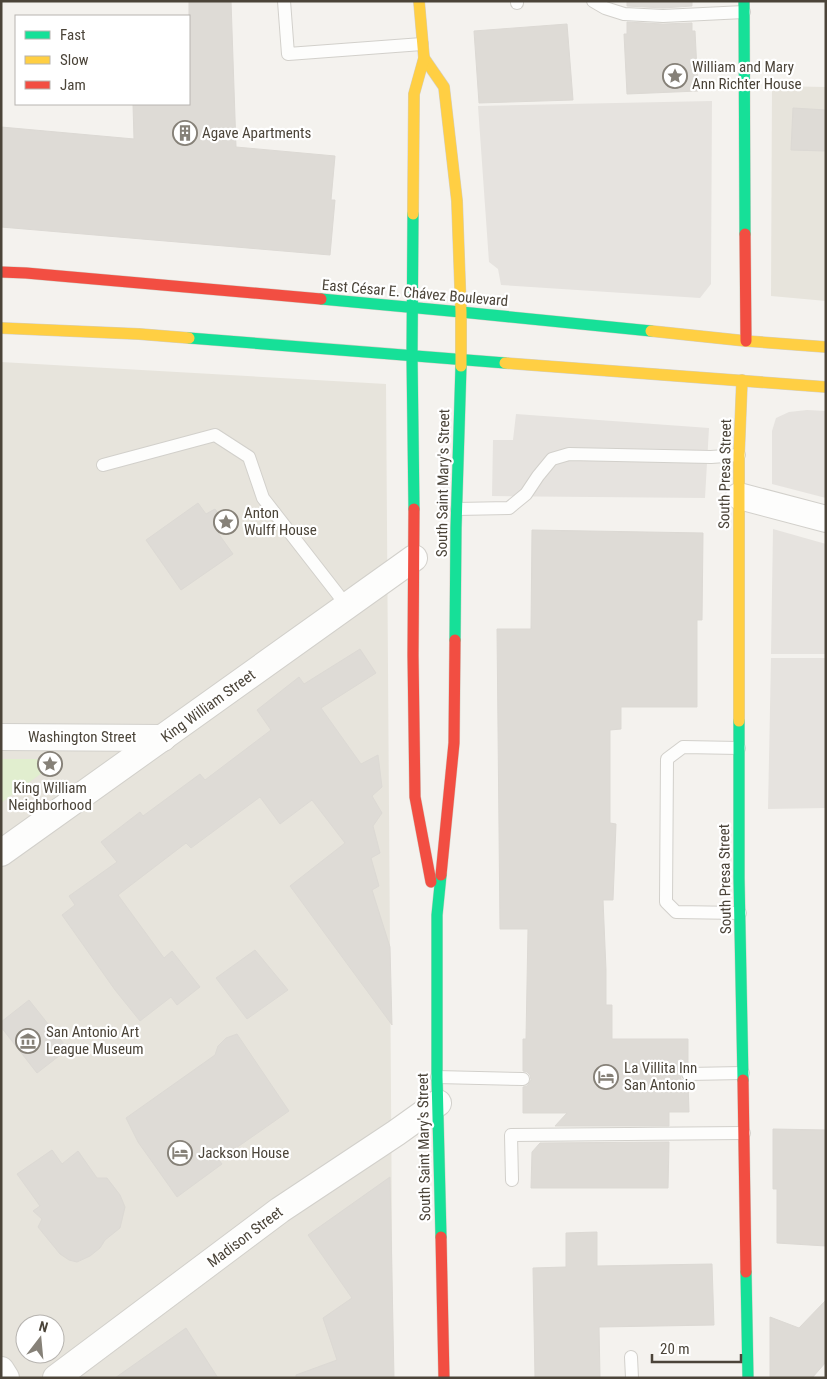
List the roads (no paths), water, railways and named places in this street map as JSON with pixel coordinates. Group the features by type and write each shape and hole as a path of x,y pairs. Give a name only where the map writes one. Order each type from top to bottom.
{"main road":[{"name":"South Saint Mary's Street","path":"419,1 424,58 414,94 412,356 415,797 437,915"},
{"path":"744,6 746,341"},
{"name":"South Saint Mary's Street","path":"424,58 444,87 457,201 461,312 454,743 437,915 437,1077 444,1378"},
{"name":"East César E. Chávez Boulevard","path":"1,272 413,307 746,341 826,347"},
{"path":"1,328 139,334 826,387"},
{"name":"South Presa Street","path":"742,380 739,455 739,748 748,1378"}],"street":[{"path":"739,496 826,519"},
{"name":"King William Street","path":"1,853 414,558"},
{"name":"Washington Street","path":"1,737 163,738"},
{"name":"Madison Street","path":"56,1378 280,1210 438,1103"},
{"path":"1,1370 6,1378"}],"lane":[{"path":"284,1 288,54 422,44"},
{"path":"593,1 624,14 663,16 744,6"},
{"path":"103,465 215,435 249,457 263,498 346,606"},
{"path":"457,509 508,508 526,494 552,459 569,454 711,457 739,455"},
{"path":"739,748 683,747 667,759 666,902 676,912 740,913"},
{"path":"688,1074 743,1073"},
{"path":"437,1077 523,1079"},
{"path":"512,1180 511,1135 744,1133"},
{"path":"631,1357 632,1378"}],"place":[{"name":"William and Mary Ann Richter House","path":"675,76"},
{"name":"Agave Apartments","path":"185,133"},
{"name":"Anton Wulff House","path":"226,522"},
{"name":"King William Neighborhood","path":"50,764"},
{"name":"San Antonio Art League Museum","path":"28,1041"},
{"name":"La Villita Inn San Antonio","path":"606,1077"},
{"name":"Jackson House","path":"180,1153"}]}
